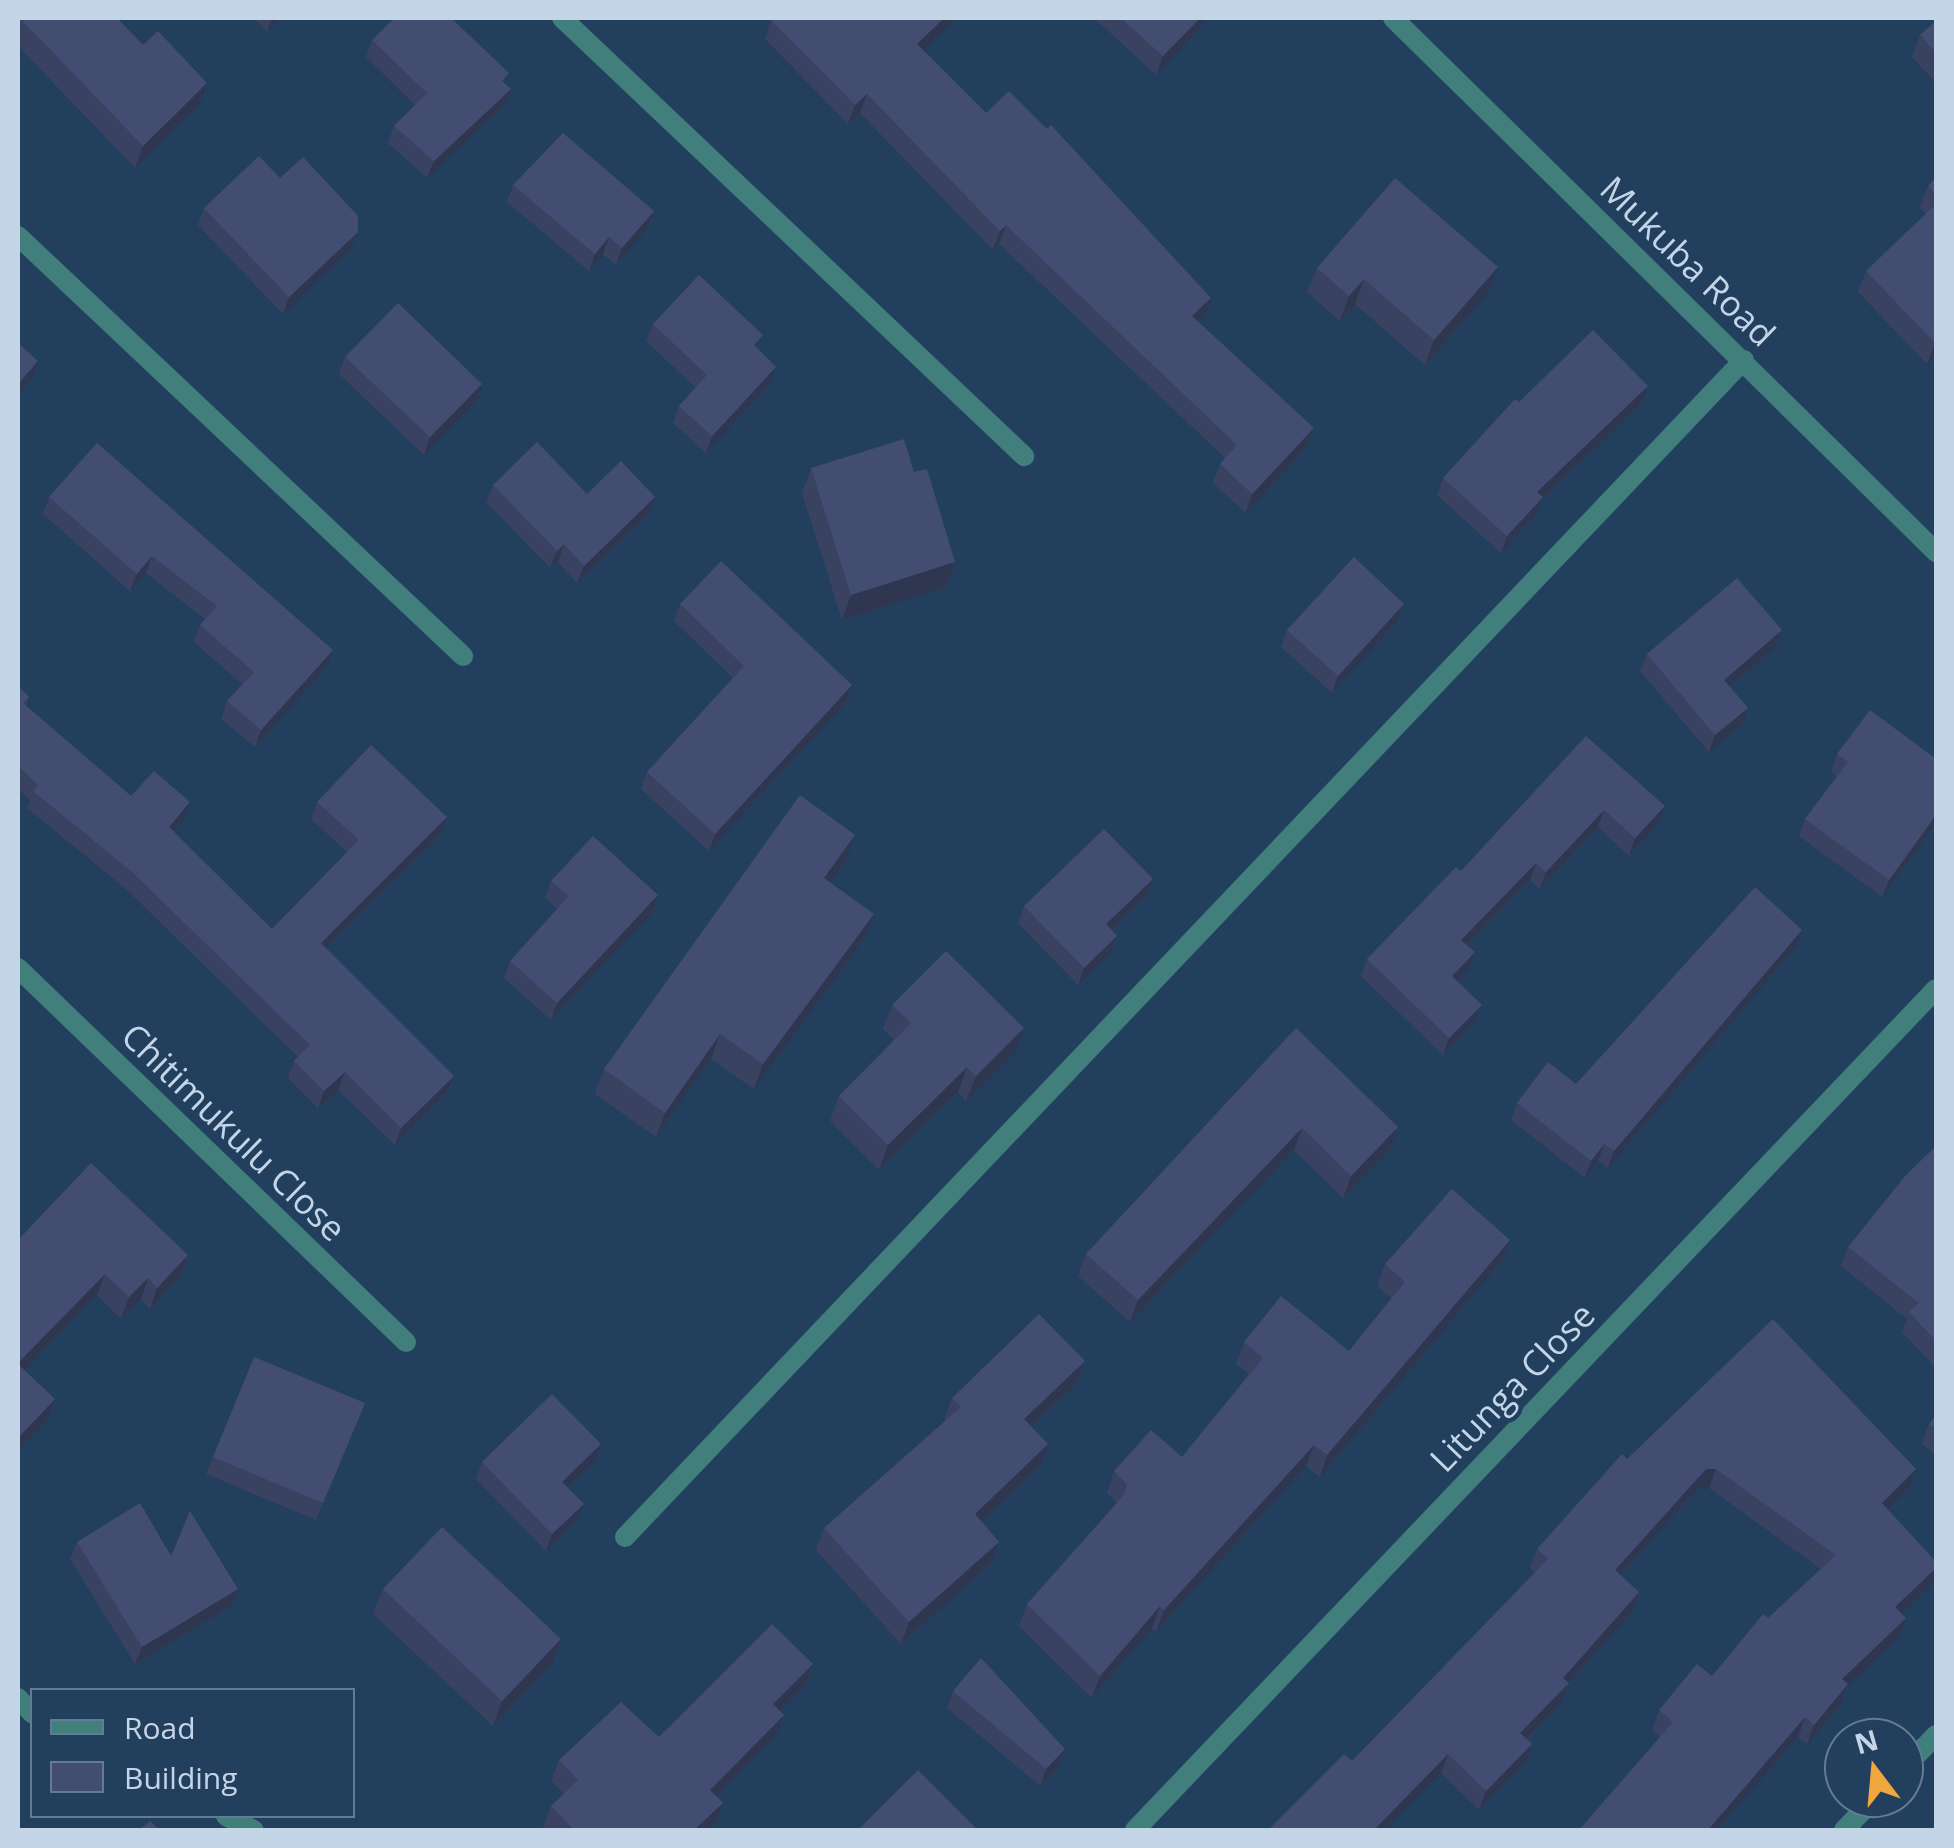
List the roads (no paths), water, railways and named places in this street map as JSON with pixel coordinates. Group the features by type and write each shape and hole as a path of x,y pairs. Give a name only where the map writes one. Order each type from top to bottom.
{"street":[{"path":"562,18 1024,456"},
{"name":"Mukuba Road","path":"1393,18 1936,552"},
{"path":"18,236 463,656"},
{"path":"625,1537 1744,360"},
{"name":"Chitimukulu Close","path":"18,968 406,1342"},
{"name":"Litunga Close","path":"1136,1830 1936,989"},
{"path":"230,1818 254,1830"}]}
